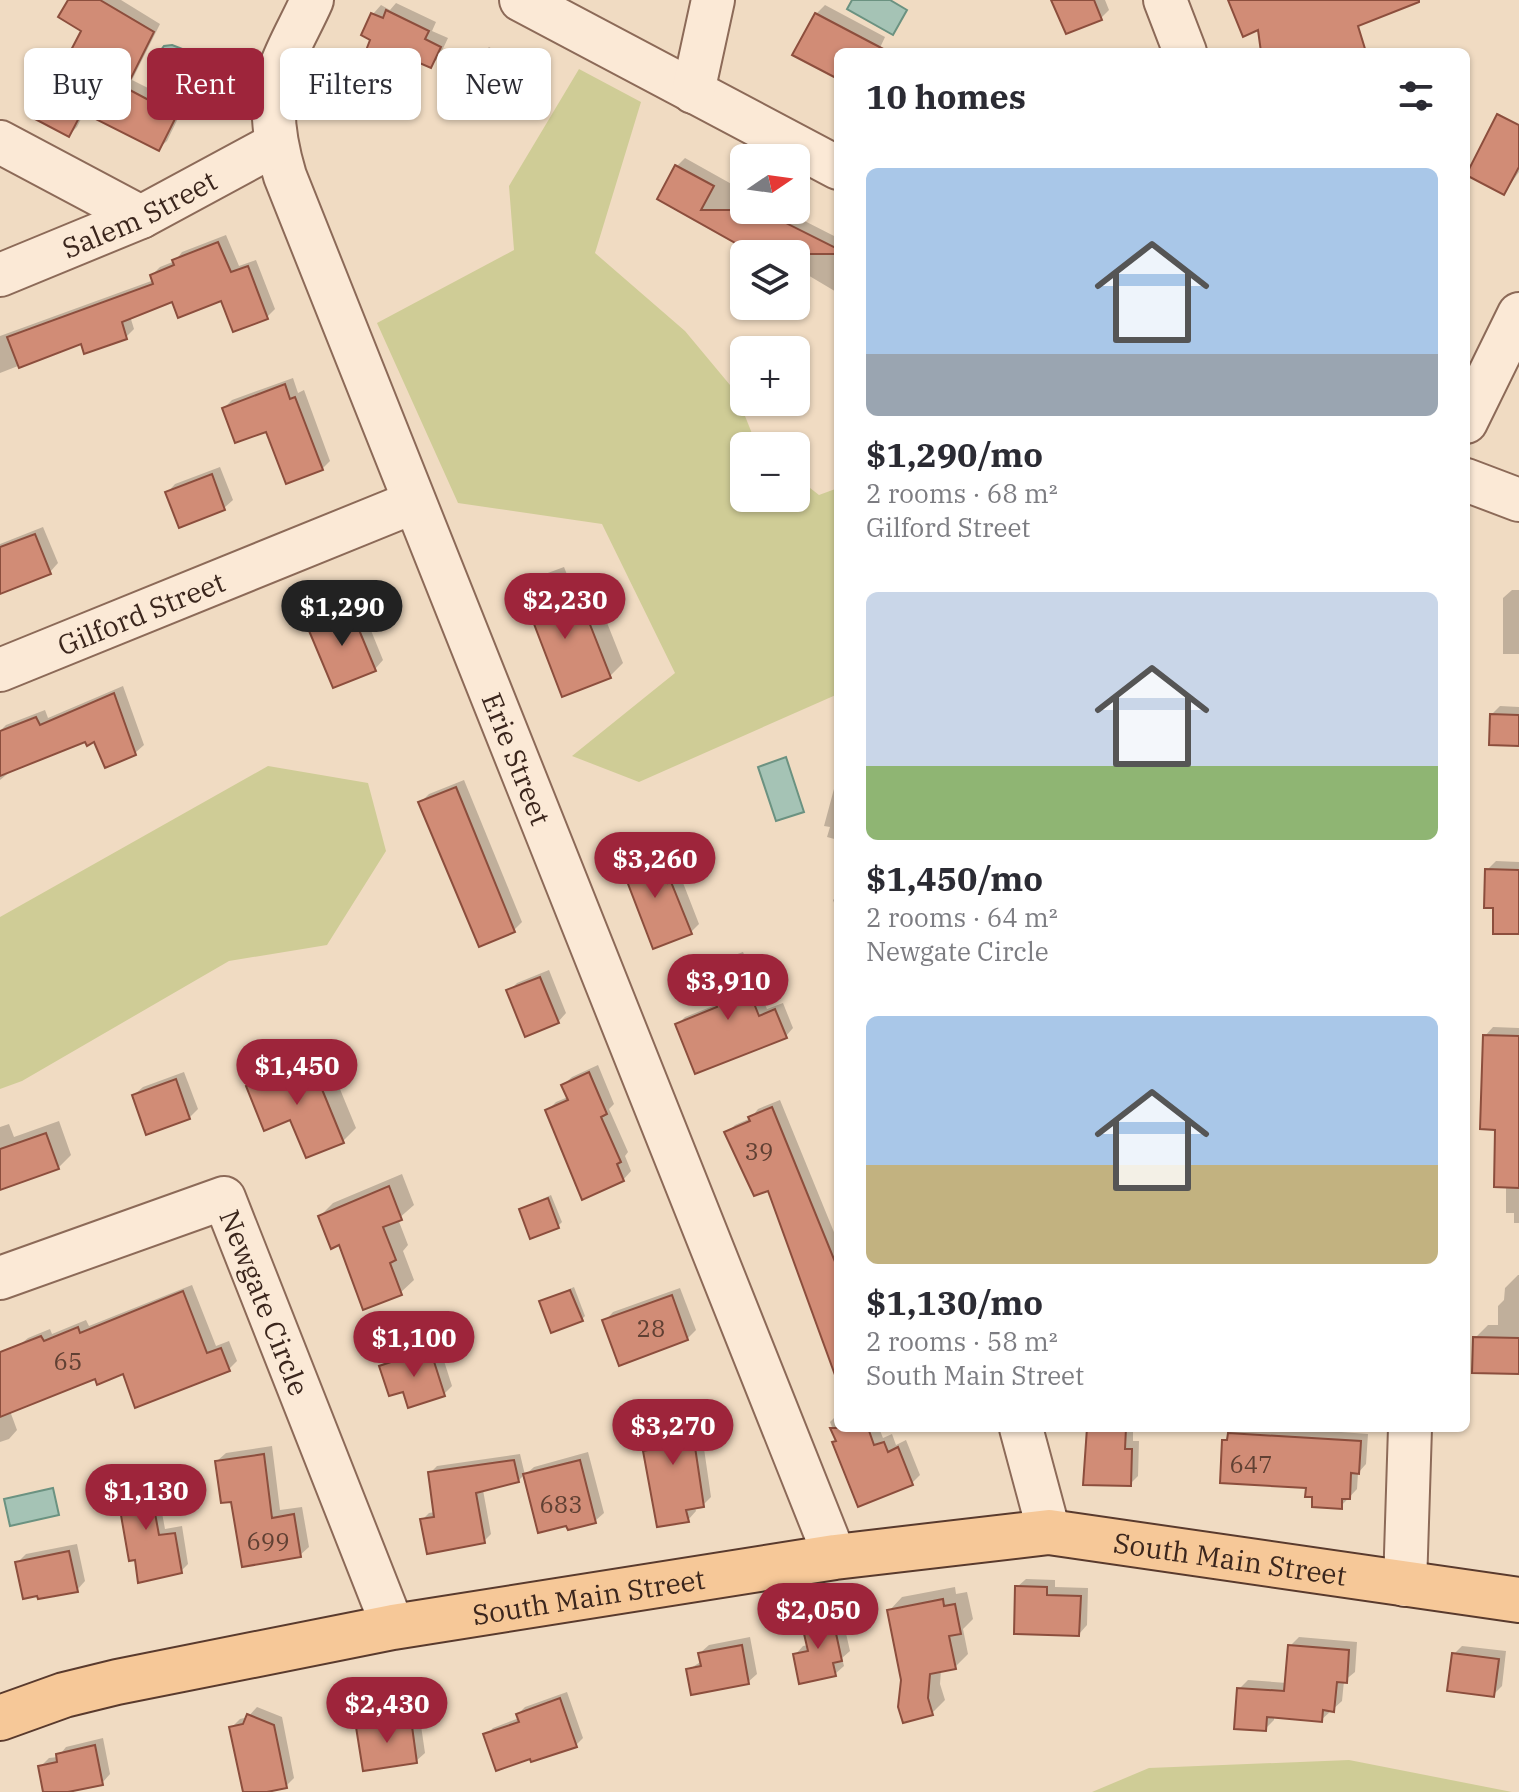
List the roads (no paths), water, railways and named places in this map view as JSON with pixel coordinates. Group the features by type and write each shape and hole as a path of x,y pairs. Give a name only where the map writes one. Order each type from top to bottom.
{"main road":[{"name":"South Main Street","path":"3,1709 172,1669 393,1627 835,1557 1049,1532 1519,1600"}],"street":[{"name":"Erie Street","path":"312,0 279,71 275,103 276,144 285,176 835,1557"},
{"path":"521,0 834,166"},
{"path":"693,92 713,0"},
{"path":"1165,0 1183,48"},
{"path":"0,142 141,217"},
{"name":"Salem Street","path":"0,275 141,217 276,144"},
{"path":"1470,414 1519,314"},
{"path":"1470,482 1519,500"},
{"name":"Gilford Street","path":"0,670 414,502"},
{"name":"Newgate Circle","path":"0,1278 224,1198 393,1627"},
{"path":"1022,1432 1049,1532"},
{"path":"1405,1585 1410,1432"}]}
